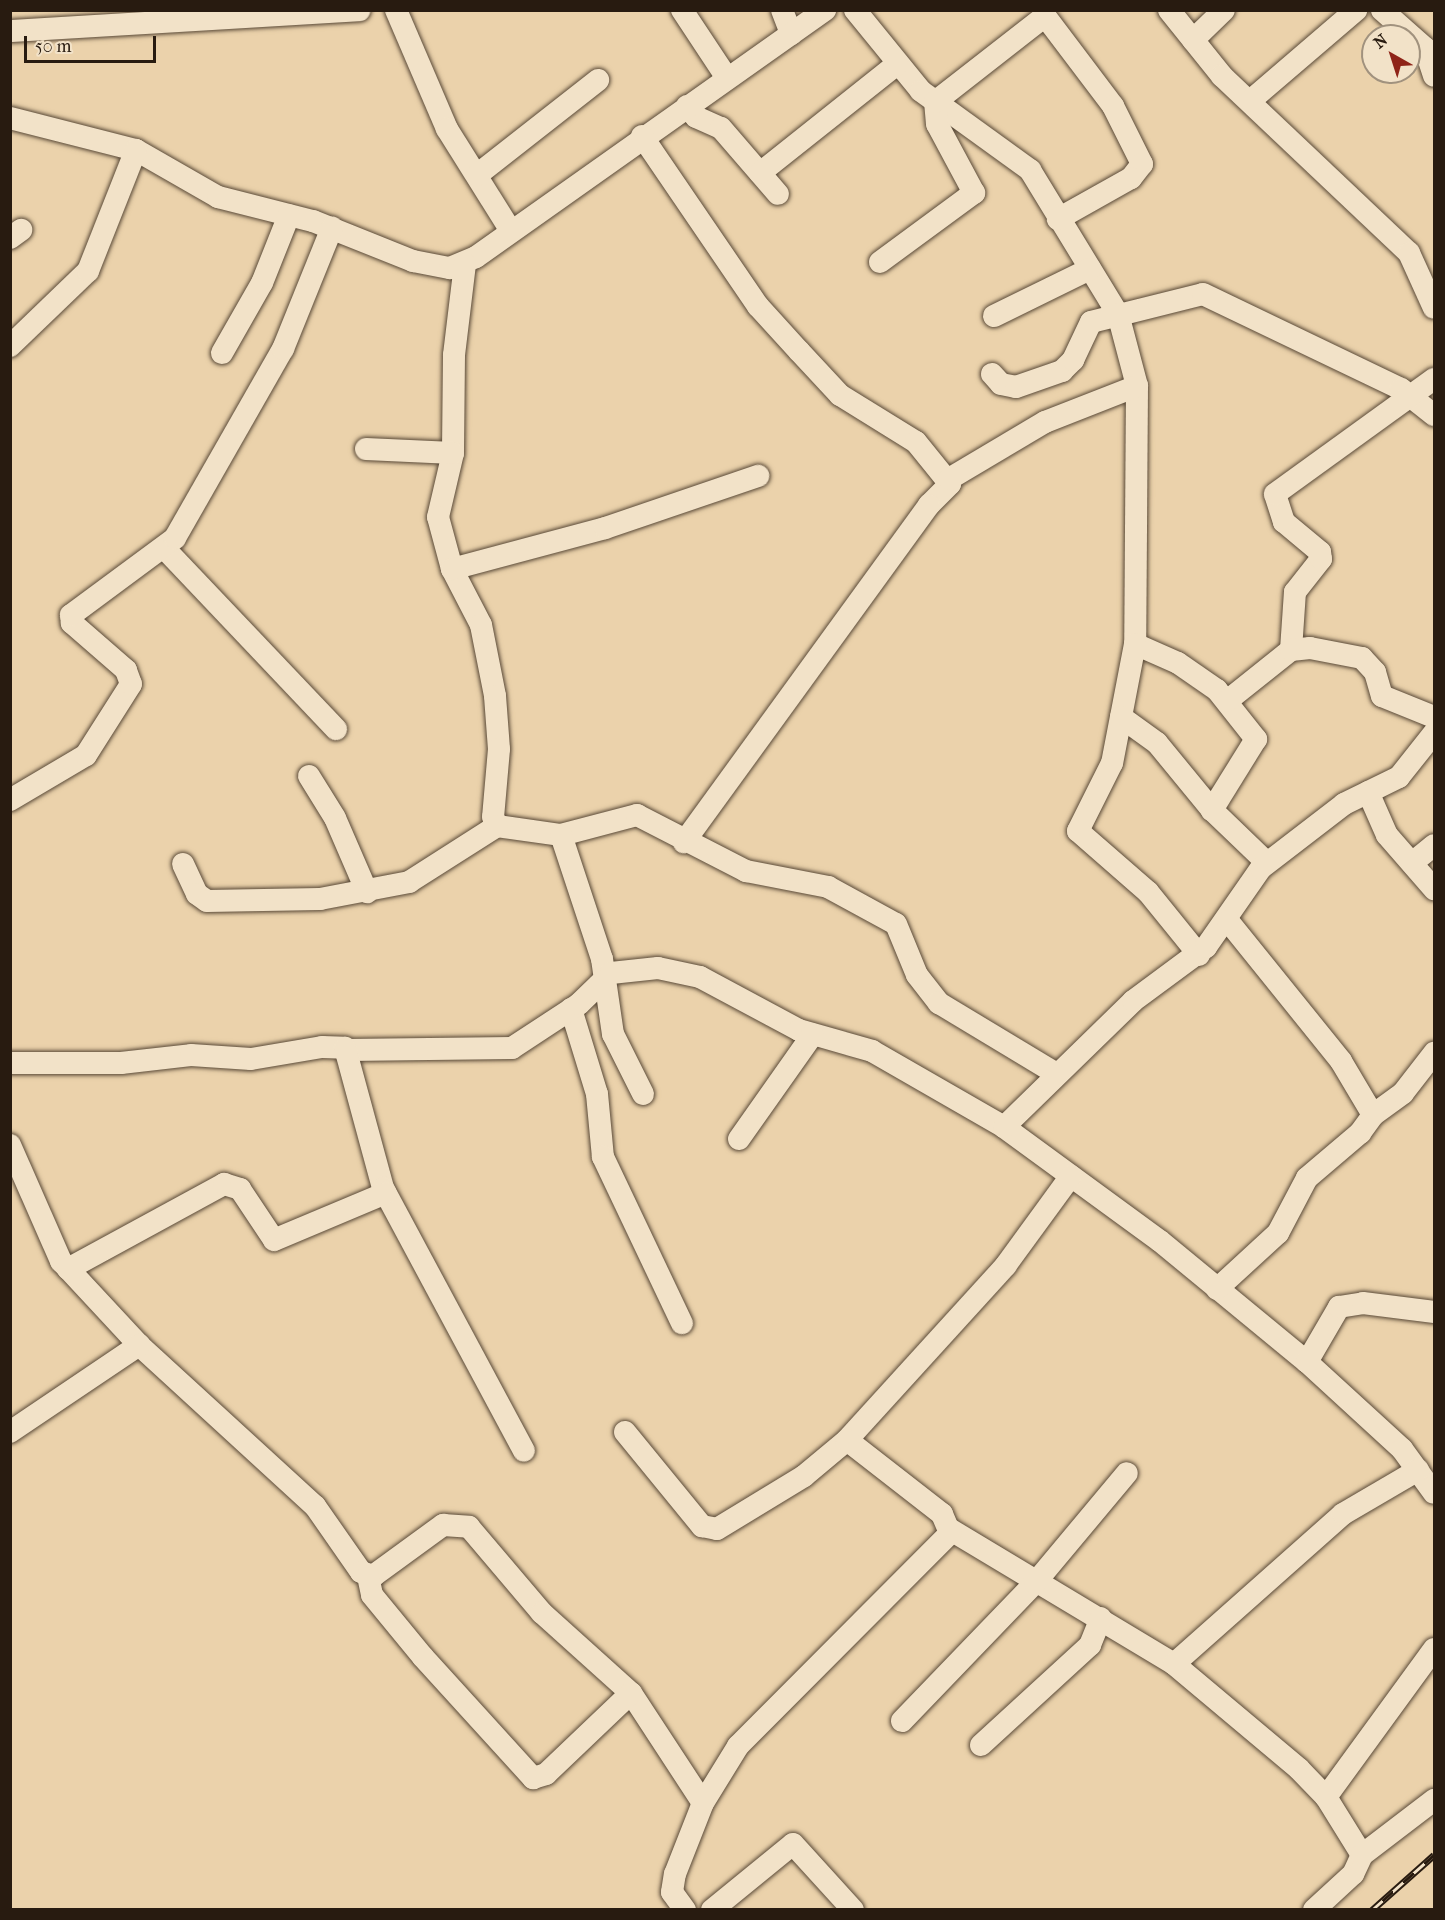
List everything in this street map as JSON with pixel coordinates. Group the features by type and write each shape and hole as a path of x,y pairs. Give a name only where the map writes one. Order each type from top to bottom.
{"street":[{"path":"10,31 359,10"},
{"path":"396,10 427,89 511,231"},
{"path":"682,10 727,78"},
{"path":"782,10 791,34"},
{"path":"10,118 136,150 206,192 332,228 413,261 450,268 465,264 642,136 825,10"},
{"path":"855,10 897,64 935,102 1023,162 1118,314 1137,386 1135,644 1110,770 1079,836 1140,884 1198,955"},
{"path":"1169,10 1192,40 1250,102 1409,253 1434,308"},
{"path":"1192,40 1224,10"},
{"path":"1250,102 1356,10"},
{"path":"1382,10 1425,48 1434,76"},
{"path":"935,102 1039,20 1050,19 1113,106 1142,164 1131,178 1058,219"},
{"path":"760,173 897,64"},
{"path":"477,175 598,80"},
{"path":"880,262 974,193 937,124 935,102"},
{"path":"687,106 696,117 721,128 778,194"},
{"path":"642,136 758,306 840,395 916,442 949,479 948,489 929,505 684,842"},
{"path":"10,346 88,271 136,150"},
{"path":"222,353 262,283 289,215"},
{"path":"10,800 86,755 131,684 126,670 72,624 71,615 165,550 283,349 332,228"},
{"path":"465,264 454,355 453,453 438,517 452,569 481,625 495,696 497,826"},
{"path":"994,316 1090,269"},
{"path":"992,374 1001,384 1016,387 1062,370 1073,360 1086,325 1171,298 1213,296 1411,395 1434,415"},
{"path":"1291,650 1295,592 1321,559 1320,552 1284,522 1275,494 1434,379"},
{"path":"949,479 1045,422 1137,386"},
{"path":"366,449 453,453"},
{"path":"452,569 605,528 758,476"},
{"path":"165,550 336,729"},
{"path":"1135,644 1190,670 1227,701 1256,739 1212,810"},
{"path":"1227,701 1291,650 1362,658 1375,672 1382,696 1434,717"},
{"path":"1121,717 1157,742 1212,810 1267,863"},
{"path":"1004,1126 1055,1073 1133,1001 1198,955 1228,921 1267,863 1336,810 1406,770 1434,733"},
{"path":"309,776 335,818 367,892"},
{"path":"1368,792 1387,835 1434,889"},
{"path":"183,864 197,894 207,901 367,892 429,872 497,826 561,835 637,815 684,842 746,871 828,887 892,920 916,975 939,1003 1055,1073"},
{"path":"561,835 603,978 613,1034 643,1094"},
{"path":"1412,863 1434,845"},
{"path":"1228,921 1341,1061 1373,1115"},
{"path":"10,1063 121,1063 191,1055 243,1060 329,1046 347,1050 512,1048 571,1010 603,978 642,969 684,972 813,1034 872,1051 1004,1126 1217,1288 1307,1362 1418,1470 1434,1493"},
{"path":"571,1010 597,1094 603,1157 682,1323"},
{"path":"739,1139 813,1034"},
{"path":"347,1050 386,1193 524,1451"},
{"path":"1217,1288 1278,1233 1307,1178 1360,1133 1373,1115 1403,1093 1434,1053"},
{"path":"10,1144 45,1233 68,1269 139,1345 315,1506 368,1576 372,1595 423,1658 533,1778 546,1774 631,1693"},
{"path":"625,1432 708,1530 804,1476 847,1440 1006,1265 1071,1176"},
{"path":"68,1269 224,1184 240,1189 274,1240 386,1193"},
{"path":"1307,1362 1339,1307 1363,1303 1434,1312"},
{"path":"10,1432 139,1345"},
{"path":"847,1440 942,1514 951,1530 1035,1583 1101,1618 1174,1664 1247,1722 1326,1797 1362,1856"},
{"path":"1174,1664 1343,1514 1418,1470"},
{"path":"902,1721 1035,1583 1127,1473"},
{"path":"368,1576 443,1525 463,1524 542,1613 631,1693 703,1803"},
{"path":"684,1910 672,1885 703,1803 754,1726 903,1584 951,1530"},
{"path":"981,1745 1090,1645 1101,1618"},
{"path":"1326,1797 1434,1649"},
{"path":"1314,1910 1353,1874 1362,1856 1434,1800"},
{"path":"711,1910 793,1844 853,1910"}],"railway":[{"path":"1372,1910 1434,1855"}]}
